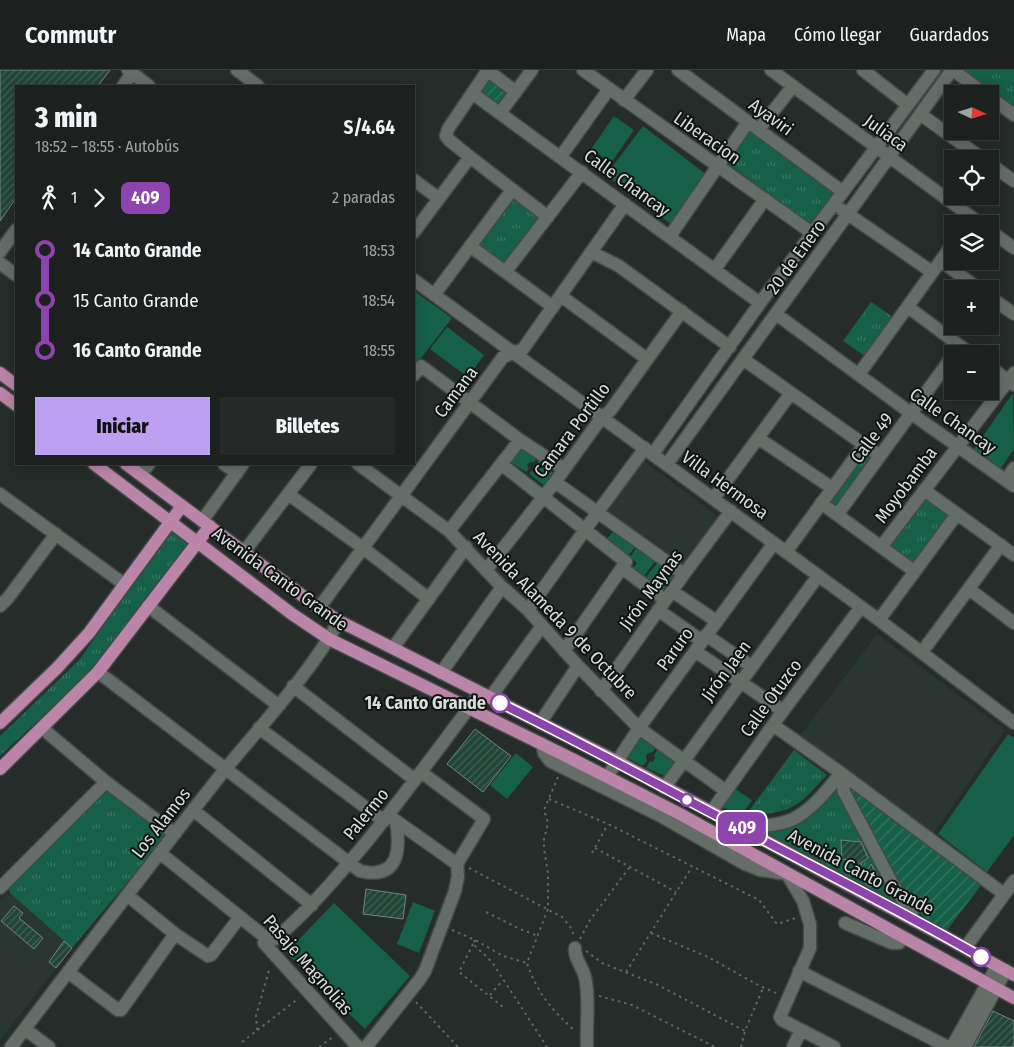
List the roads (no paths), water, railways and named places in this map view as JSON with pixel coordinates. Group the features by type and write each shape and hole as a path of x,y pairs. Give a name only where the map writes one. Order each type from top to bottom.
{"main road":[{"path":"0,373 15,384"},
{"path":"0,393 15,404"},
{"name":"Avenida Canto Grande","path":"95,465 292,614 329,639 542,744 694,822 1014,998"},
{"name":"Avenida Canto Grande","path":"130,465 145,469 182,506 339,621 616,761 1006,970"},
{"path":"0,723 89,633 182,506"},
{"path":"0,769 98,672 198,541 206,524"}],"street":[{"path":"237,70 257,85"},
{"path":"516,92 487,70 448,129 446,136 470,157 548,217"},
{"path":"500,113 532,70"},
{"name":"Liberacion","path":"583,70 812,233"},
{"path":"624,100 647,70"},
{"name":"Ayaviri","path":"678,70 843,192"},
{"name":"Juliaca","path":"771,70 965,215"},
{"path":"863,70 908,104"},
{"name":"20 de Enero","path":"528,610 597,513 649,451 730,347 760,303 934,70"},
{"path":"952,70 973,85"},
{"name":"20 de Enero","path":"667,464 952,70"},
{"path":"125,85 140,76"},
{"path":"759,129 793,86"},
{"path":"561,156 609,89"},
{"name":"Calle Chancay","path":"472,93 561,156 760,303"},
{"path":"999,104 1014,115"},
{"path":"920,114 970,150"},
{"path":"670,236 716,166 748,122"},
{"path":"415,231 470,157"},
{"path":"999,170 1014,181"},
{"path":"506,271 582,172"},
{"path":"415,181 438,198"},
{"path":"434,294 512,190"},
{"path":"715,269 765,199"},
{"name":"Camana","path":"319,608 504,357 524,349 625,204"},
{"path":"834,204 932,272"},
{"path":"0,252 15,231"},
{"path":"999,237 1014,248"},
{"path":"470,246 553,307"},
{"path":"591,252 620,266 730,347"},
{"path":"859,374 944,256"},
{"path":"941,260 967,280"},
{"path":"0,263 15,274"},
{"name":"Villa Hermosa","path":"415,281 714,498 922,652 1014,723"},
{"path":"561,296 647,359"},
{"path":"999,303 1014,314"},
{"path":"908,307 955,345"},
{"name":"Camara Portillo","path":"487,569 555,482 602,416 610,411 682,311"},
{"name":"Calle Chancay","path":"776,314 1010,483"},
{"path":"743,359 880,456"},
{"path":"415,374 420,366 520,440 564,469"},
{"name":"Calle 49","path":"837,515 944,368"},
{"path":"999,372 1012,379"},
{"name":"Moyobamba","path":"881,547 1012,379"},
{"path":"714,498 791,393"},
{"path":"758,438 832,488"},
{"path":"450,531 520,440"},
{"path":"786,552 864,445"},
{"path":"501,464 626,562 564,651"},
{"path":"244,552 310,465"},
{"name":"Avenida Alameda 9 de Octubre","path":"359,465 450,531 502,587 528,610 601,691 638,728 726,791"},
{"path":"206,524 240,468"},
{"path":"1010,483 1014,468"},
{"path":"555,482 684,574"},
{"path":"924,490 1014,554"},
{"path":"0,494 124,584"},
{"path":"288,494 363,548 428,599"},
{"path":"821,503 914,571"},
{"name":"Jirón Maynas","path":"601,691 731,511"},
{"path":"879,620 957,514"},
{"path":"3,599 56,534"},
{"name":"Paruro","path":"606,777 638,728 774,543"},
{"path":"922,652 1001,545"},
{"path":"393,648 466,547"},
{"path":"622,568 665,600 739,682 783,711"},
{"name":"Jirón Jaen","path":"664,788 739,682 818,576"},
{"path":"441,673 502,587"},
{"path":"969,588 1014,623"},
{"path":"665,600 716,621"},
{"path":"148,606 278,705"},
{"name":"Calle Otuzco","path":"711,812 783,711 861,607"},
{"name":"Los Alamos","path":"11,1047 193,810 293,686 329,639 339,621"},
{"name":"Palermo","path":"265,937 275,939 312,905 389,819 418,776 468,709 485,696 542,626"},
{"path":"701,642 751,666"},
{"path":"540,723 578,666"},
{"path":"98,672 226,768 348,864 360,871 379,873 389,868 395,860 399,846 389,819"},
{"path":"293,686 418,776 484,819 457,864 458,876 455,891 420,979 366,1047"},
{"path":"773,725 1004,894"},
{"path":"42,728 106,782 175,834"},
{"path":"259,728 457,864"},
{"path":"542,744 544,753 550,761 658,815 745,864 760,870 787,874 803,901 810,924 810,948 780,1017 782,1020 834,1047"},
{"path":"741,828 766,826 796,818 822,795 841,773"},
{"path":"841,773 844,792 892,883 912,915 912,919"},
{"path":"0,888 106,782"},
{"path":"193,810 312,905"},
{"name":"Pasaje Magnolias","path":"160,853 265,937 264,943 358,1047"},
{"path":"965,948 1014,881"},
{"path":"128,895 175,934 206,955 211,955 240,917"},
{"path":"845,923 892,943 899,942 904,938"},
{"path":"68,972 118,1010 121,1010 175,934"},
{"path":"575,948 574,955 585,976 587,992 587,1044"},
{"path":"952,1047 992,986 1006,970"},
{"path":"799,971 948,1047"},
{"path":"965,1047 992,986"},
{"path":"25,1029 48,1047"},
{"path":"793,1047 801,1030"}],"place":[{"name":"14 Canto Grande","path":"500,703"}]}
